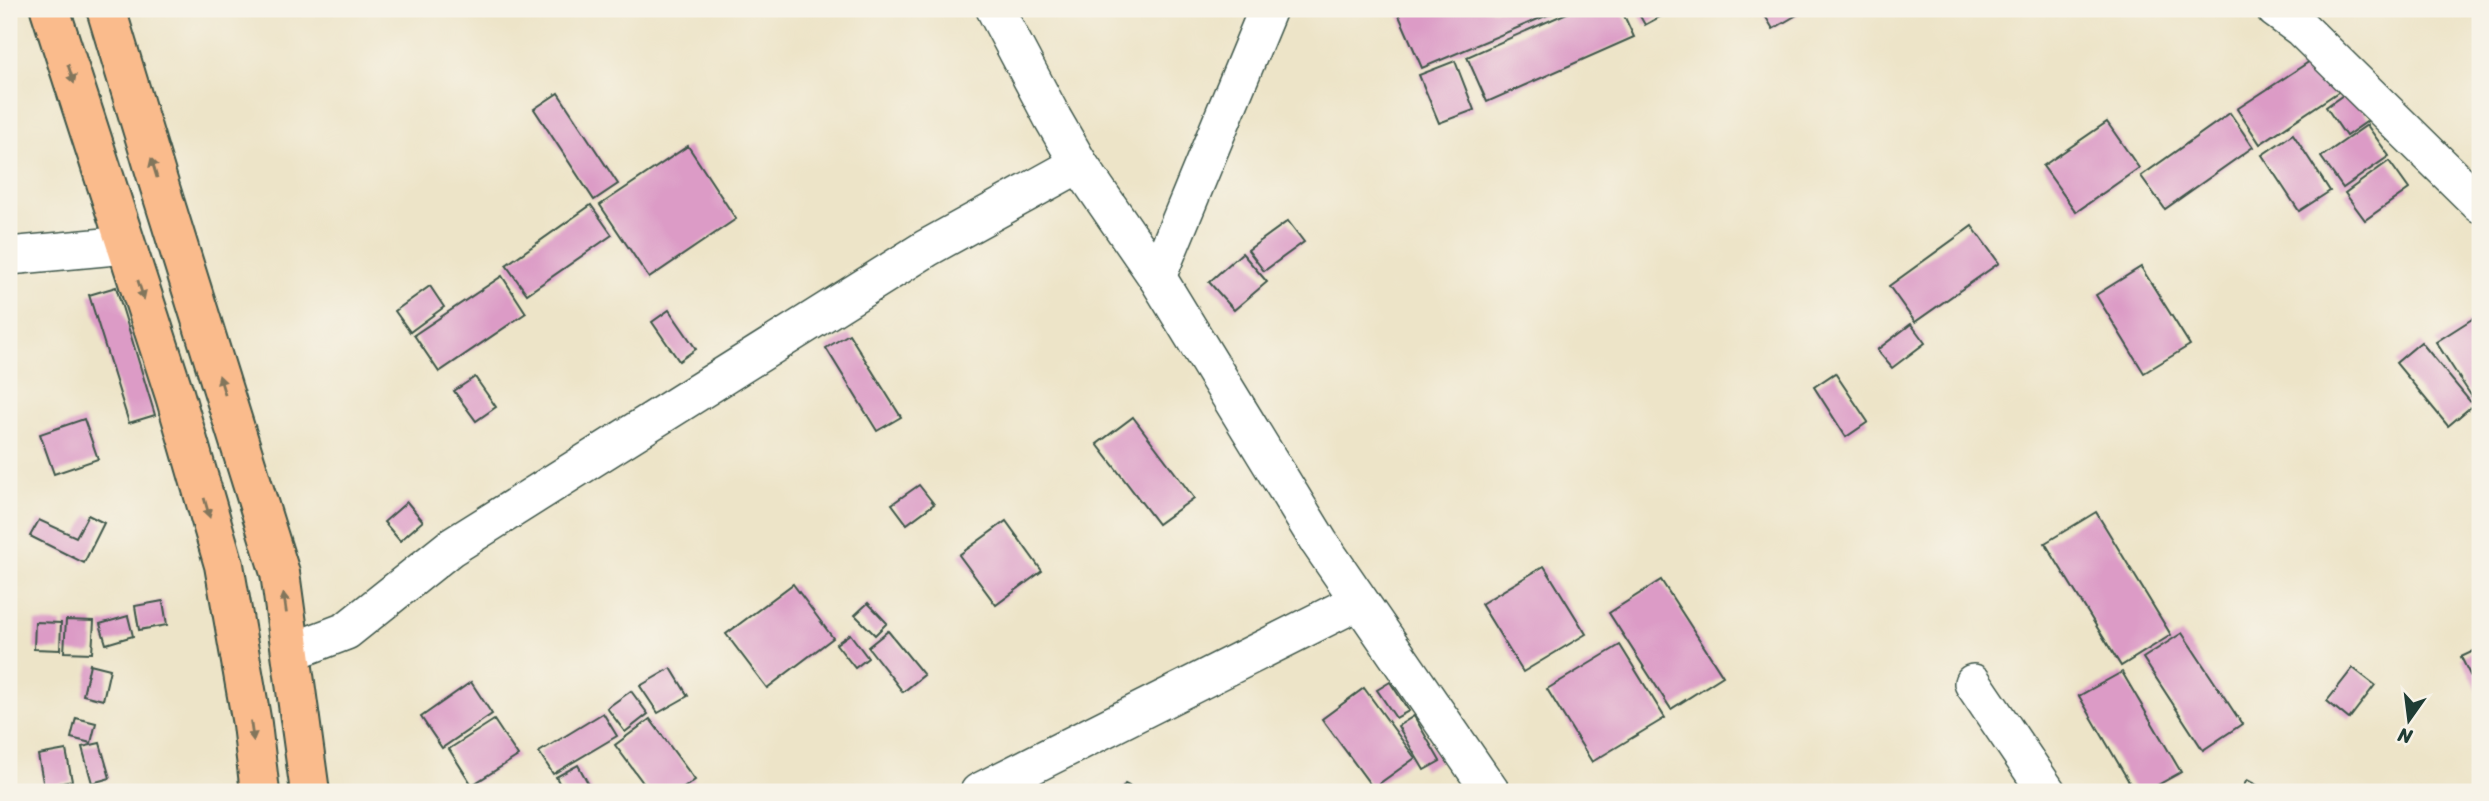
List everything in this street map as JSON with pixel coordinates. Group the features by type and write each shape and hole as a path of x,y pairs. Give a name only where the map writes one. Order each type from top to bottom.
{"main road":[{"path":"51,9 175,396 224,565 252,724 260,792"},
{"path":"106,9 280,573 310,792"}],"street":[{"path":"995,9 1052,119 1079,164 1157,277 1319,542 1491,792"},
{"path":"1157,277 1268,9"},
{"path":"2275,9 2301,28 2480,204"},
{"path":"291,653 346,631 450,548 927,248 1079,164"},
{"path":"9,256 126,245"},
{"path":"979,792 1359,601"},
{"path":"1973,683 2047,792"}],"building":[{"path":"1396,9 1562,9 1422,68"},
{"path":"1576,9 1621,9 1634,37 1487,102 1467,57"},
{"path":"1636,9 1674,9 1645,25"},
{"path":"1761,9 1807,9 1773,29"},
{"path":"2324,52 2347,86 2260,144 2237,109"},
{"path":"1455,61 1474,110 1439,123 1419,75"},
{"path":"2349,91 2369,120 2346,136 2326,107"},
{"path":"558,93 618,184 594,200 534,109"},
{"path":"2230,113 2253,147 2165,209 2141,176"},
{"path":"2107,122 2139,168 2076,212 2043,166"},
{"path":"2367,125 2389,156 2343,188 2321,157"},
{"path":"2293,134 2330,191 2299,211 2262,155"},
{"path":"688,146 736,219 649,278 600,205"},
{"path":"2389,161 2409,189 2365,220 2345,193"},
{"path":"591,205 612,235 527,294 506,265"},
{"path":"1288,221 1304,242 1264,271 1248,250"},
{"path":"1972,226 1999,263 1915,322 1889,286"},
{"path":"1242,253 1267,282 1234,310 1209,282"},
{"path":"2141,267 2190,345 2144,373 2096,295"},
{"path":"502,276 526,313 439,372 414,335"},
{"path":"430,286 444,307 410,332 395,311"},
{"path":"116,287 155,415 129,423 89,295"},
{"path":"669,310 696,349 679,361 652,322"},
{"path":"2480,314 2480,392 2472,397 2436,342"},
{"path":"1911,324 1925,343 1892,368 1877,350"},
{"path":"849,334 901,417 877,431 826,348"},
{"path":"2421,342 2473,405 2448,426 2396,363"},
{"path":"1835,373 1868,422 1846,437 1814,387"},
{"path":"475,377 496,407 476,421 454,391"},
{"path":"1133,417 1194,498 1158,524 1097,444"},
{"path":"84,419 98,459 54,474 40,434"},
{"path":"919,485 934,504 907,524 892,504"},
{"path":"407,502 423,521 400,541 384,522"},
{"path":"2096,512 2171,635 2121,666 2045,543"},
{"path":"88,515 104,523 84,563 30,536 39,520 76,537"},
{"path":"1006,521 1042,571 996,605 959,555"},
{"path":"1544,566 1586,634 1523,672 1481,604"},
{"path":"1661,580 1723,676 1671,709 1609,613"},
{"path":"793,584 833,638 767,688 726,634"},
{"path":"163,601 167,625 139,630 135,606"},
{"path":"868,603 887,623 875,635 855,615"},
{"path":"128,616 133,636 106,644 100,624"},
{"path":"66,620 94,621 92,653 64,652"},
{"path":"35,622 61,623 60,650 34,649"},
{"path":"888,631 924,675 903,692 868,647"},
{"path":"2182,633 2242,724 2203,750 2143,658"},
{"path":"850,634 868,658 855,668 836,644"},
{"path":"1620,645 1665,718 1592,762 1547,689"},
{"path":"2480,648 2480,695 2461,657"},
{"path":"90,664 110,669 103,700 83,695"},
{"path":"671,668 688,696 658,713 640,686"},
{"path":"2353,668 2375,685 2349,719 2327,701"},
{"path":"2122,672 2181,772 2145,792 2135,792 2079,696"},
{"path":"471,682 492,714 442,748 421,717"},
{"path":"1390,682 1409,711 1396,718 1377,690"},
{"path":"1364,688 1415,758 1373,788 1322,719"},
{"path":"631,691 648,714 625,732 607,708"},
{"path":"603,713 617,736 553,774 539,752"},
{"path":"1414,716 1440,761 1424,770 1398,726"},
{"path":"76,718 96,723 91,743 71,738"},
{"path":"650,719 695,780 678,792 650,792 615,745"},
{"path":"494,720 518,756 472,785 449,749"},
{"path":"100,743 110,778 92,783 82,747"},
{"path":"66,750 72,781 44,787 38,755"},
{"path":"578,765 593,792 564,792 556,777"},
{"path":"2247,780 2269,792 2240,792"},
{"path":"1125,784 1140,792 1120,792"}]}
